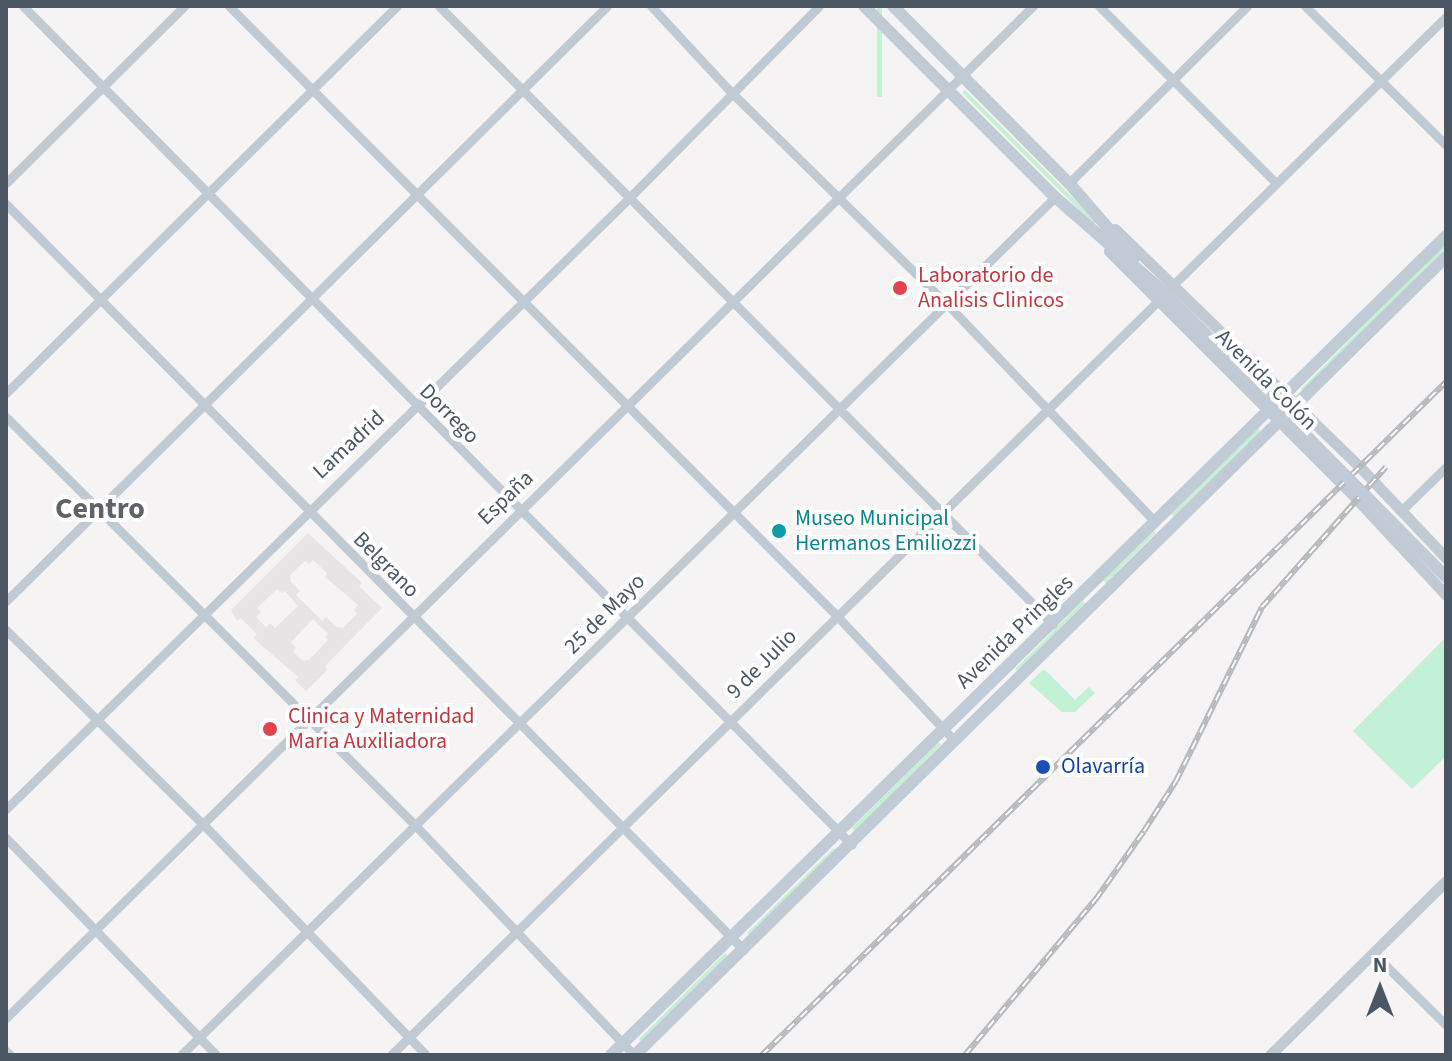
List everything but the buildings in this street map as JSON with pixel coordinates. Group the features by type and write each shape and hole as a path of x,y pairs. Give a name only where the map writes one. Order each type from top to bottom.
{"main road":[{"name":"Avenida Colón","path":"864,6 1055,197 1166,293"},
{"name":"Avenida Colón","path":"893,6 1069,183 1166,293 1446,577"},
{"name":"Avenida Pringles","path":"611,1055 1446,236"},
{"name":"Avenida Pringles","path":"634,1055 852,845 954,740 1446,257"}],"street":[{"name":"Dorrego","path":"23,6 852,845"},
{"path":"6,183 101,85 184,6"},
{"path":"229,6 837,616 954,740"},
{"path":"6,393 397,6"},
{"path":"439,6 1053,624"},
{"path":"6,601 607,6"},
{"path":"651,6 731,92 947,304 1155,522"},
{"name":"Lamadrid","path":"6,809 629,198 819,6"},
{"name":"España","path":"6,1018 1033,6"},
{"path":"1099,6 1275,182"},
{"path":"1069,183 1247,6"},
{"path":"1305,6 1446,145"},
{"name":"9 de Julio","path":"391,1055 1446,17"},
{"name":"25 de Mayo","path":"181,1055 413,823 520,723 1055,197"},
{"name":"Belgrano","path":"6,204 744,950"},
{"name":"Avenida Colón","path":"1166,293 1285,394 1446,558"},
{"name":"Avenida Colón","path":"1166,293 1268,412 1446,595"},
{"path":"6,417 413,823 634,1055"},
{"path":"1401,511 1446,467"},
{"path":"6,630 202,823 426,1055"},
{"path":"6,838 216,1055"},
{"path":"1270,1055 1446,881"},
{"path":"1373,953 1446,1025"}],"shaded area":[{"path":"308,533 362,583 359,586 382,608 325,666 327,670 306,691 295,680 298,677 253,638 257,634 241,618 237,621 231,610","holes":["313,560 327,573 325,577 358,605 354,610 357,614 343,628 336,627 326,617 322,621 296,595 300,591 291,582 290,575 305,561 309,564","277,589 282,593 285,591 298,606 275,628 270,623 266,627 256,617 261,612 257,608","313,619 328,634 325,637 328,640 309,660 303,661 293,652 296,648 291,642"]}],"green space":[{"path":"877,6 882,6 882,97 877,97"},
{"path":"965,90 1097,222 1094,224 962,93"},
{"path":"1446,243 1446,248 1304,392 1301,389"},
{"path":"1258,428 1261,431 1174,516 1171,514"},
{"path":"1154,531 1156,533 1106,583 1103,580"},
{"path":"1083,601 1086,604 1018,671 1015,669"},
{"path":"1446,637 1446,756 1412,789 1353,731"},
{"path":"1044,669 1075,700 1089,687 1095,693 1075,712 1062,712 1029,683"},
{"path":"938,742 941,745 855,831 852,828"},
{"path":"834,848 837,850 750,936 747,933"},
{"path":"725,953 728,956 642,1042 639,1039"}],"railway":[{"path":"762,1055 1446,382"},
{"path":"965,1055 1096,899 1144,831 1176,781 1262,607 1386,467"}],"place":[{"name":"Laboratorio de Analisis Clinicos","path":"900,288"},
{"name":"Museo Municipal Hermanos Emiliozzi","path":"779,531"},
{"name":"Clinica y Maternidad Maria Auxiliadora","path":"270,729"},
{"name":"Olavarría","path":"1043,767"}],"district":[{"name":"Centro","path":"100,509"}]}
